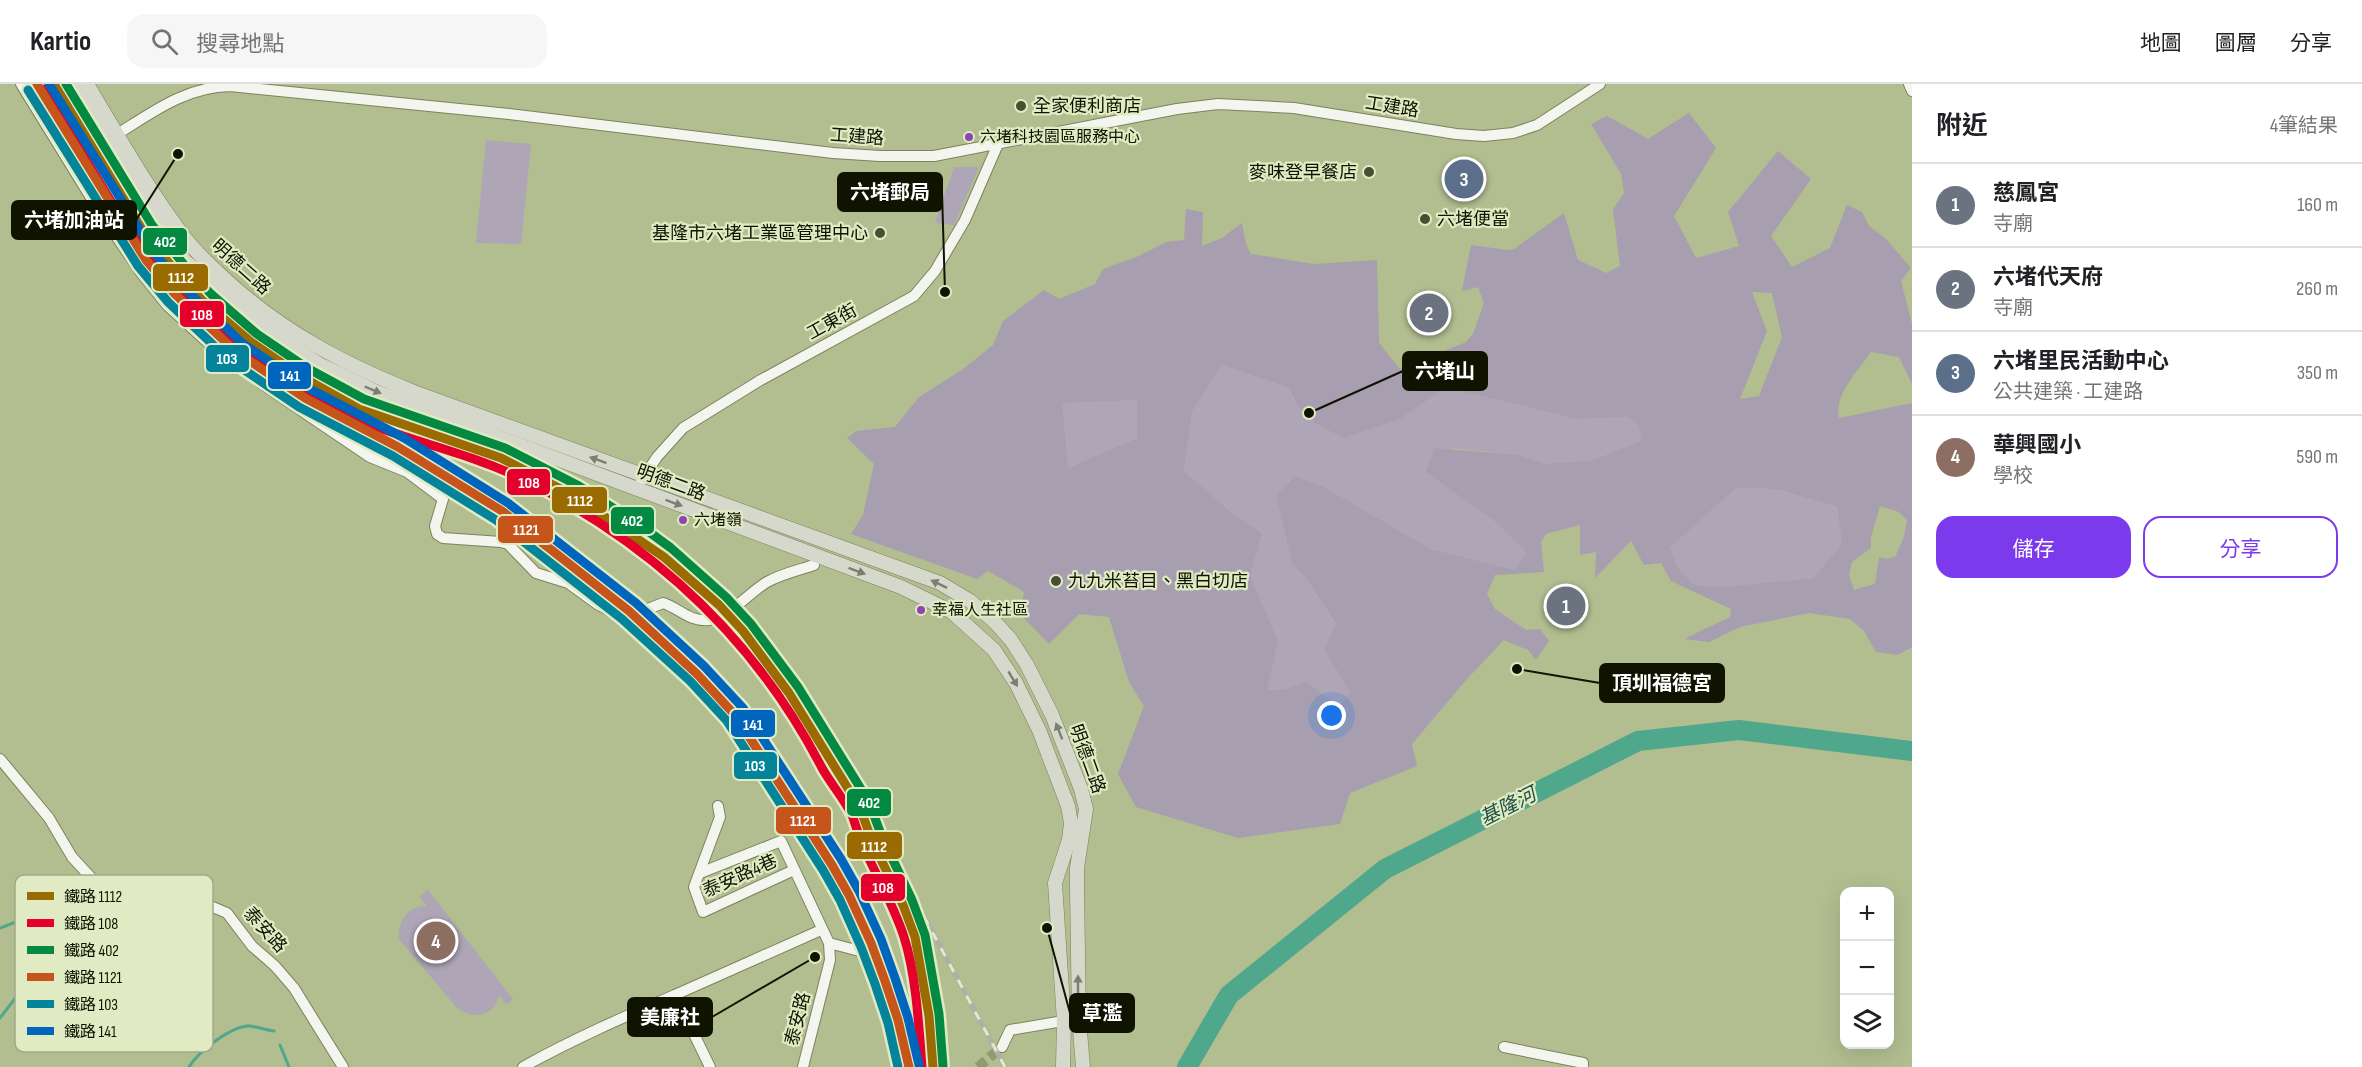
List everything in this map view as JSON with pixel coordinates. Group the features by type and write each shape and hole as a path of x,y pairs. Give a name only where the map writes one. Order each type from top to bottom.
{"main road":[{"name":"明德二路","path":"74,84 94,106 113,137 144,203 185,261 249,316 319,364 377,392 940,583 969,601 994,621 1011,640 1027,665 1052,715 1081,789 1086,809 1077,868 1079,1020 1083,1067"},
{"name":"明德二路","path":"87,84 94,106"},
{"name":"明德二路","path":"640,483 901,587 952,612 994,650 1016,684 1040,730 1070,814 1069,840 1055,883 1064,1021 1063,1067"}],"street":[{"path":"21,84 101,214 142,274 167,305 205,340 268,388 370,457 407,472 439,494 443,499 435,526 437,534 443,538 508,544 536,573 568,583 597,604 624,618 633,619 663,603 674,607 683,615 710,620 725,614 767,582 814,565"},
{"name":"工建路","path":"113,137 184,95 203,88 230,86 509,114 844,154 914,157 1218,104 1294,108 1456,134 1484,136 1512,133 1537,125 1600,84"},
{"path":"1909,84 1912,91"},
{"name":"工東街","path":"640,483 657,457 683,428 759,381 914,296 935,272 965,220 998,144"},
{"name":"泰安路","path":"0,759 50,818 72,858 88,875"},
{"name":"泰安路4巷","path":"700,873 781,841 794,870 703,912 694,888 720,817 718,806"},
{"path":"794,870 829,943 867,953 880,977 892,1013 899,1067"},
{"name":"泰安路","path":"213,907 227,913 252,946 275,966 294,988 343,1067"},
{"path":"523,1067 575,1038 821,930"},
{"name":"泰安路","path":"803,1067 830,960 829,943"},
{"path":"675,995 710,1067"},
{"path":"1002,1047 1010,1030 1079,1020"},
{"path":"1504,1047 1583,1063 1583,1067"}],"shaded area":[{"path":"1689,113 1716,148 1674,216 1696,258 1739,246 1728,212 1778,151 1811,179 1771,236 1792,267 1830,248 1847,205 1862,212 1869,226 1885,238 1911,268 1901,281 1912,324 1912,384 1899,357 1871,352 1848,383 1838,409 1839,418 1912,403 1912,647 1898,655 1876,652 1864,631 1850,619 1809,613 1740,627 1709,642 1684,639 1730,617 1731,609 1671,581 1661,563 1644,565 1631,541 1595,578 1596,552 1580,555 1580,525 1546,534 1541,542 1544,572 1495,575 1487,594 1495,609 1526,630 1540,629 1549,641 1536,660 1528,650 1504,640 1466,680 1412,744 1417,766 1350,793 1340,824 1238,838 1136,807 1118,774 1144,706 1129,682 1109,617 1079,614 1049,644 1020,614 1024,592 988,571 977,579 851,534 863,515 874,464 847,438 856,431 895,427 919,397 962,370 993,345 1003,321 1044,290 1059,299 1095,284 1103,269 1139,256 1166,242 1184,240 1186,209 1203,212 1202,246 1222,238 1242,223 1246,244 1251,254 1314,264 1377,260 1379,343 1400,369 1466,342 1473,334 1484,303 1478,287 1462,291 1471,245 1514,249 1564,213 1578,260 1606,273 1620,266 1613,209 1624,193 1621,174 1591,124 1607,116 1648,139","holes":["1752,292 1772,293 1782,337 1759,396 1740,399 1767,331","1222,365 1289,388 1304,413 1318,424 1344,438 1400,419 1444,389 1576,419 1628,417 1639,426 1641,441 1593,460 1546,464 1520,455 1434,448 1426,472 1493,520 1527,553 1514,570 1431,549 1324,487 1294,476 1276,495 1292,563 1305,577 1336,624 1324,649 1350,692 1339,707 1307,682 1282,690 1267,690 1278,641 1250,575 1262,534 1231,512 1184,471 1192,412","1137,400 1137,438 1068,468 1062,403","1736,488 1777,489 1837,507 1842,544 1813,578 1722,587 1694,585 1677,567 1670,547","1880,506 1899,512 1907,520 1904,537 1895,557 1886,559 1879,557 1875,584 1854,590 1849,574 1852,562 1871,548 1871,537"]},
{"path":"486,140 531,144 521,244 476,243"},
{"path":"954,167 979,167 954,225 935,223"},
{"path":"1222,365 1289,388 1294,402 1400,419 1444,389 1576,419 1628,417 1639,426 1641,441 1593,460 1546,464 1520,455 1450,448 1493,520 1527,553 1514,570 1431,549 1324,487 1293,476 1276,495 1292,563 1305,577 1336,625 1324,649 1350,692 1339,707 1307,682 1282,690 1266,690 1278,641 1250,575 1261,534 1231,512 1184,471 1192,412"},
{"path":"1137,400 1137,438 1068,468 1061,403"},
{"path":"1736,488 1777,489 1837,507 1842,544 1813,578 1722,587 1694,585 1677,567 1669,547"},
{"path":"428,890 513,999 507,1005 499,996 488,1012 476,1015 463,1012 457,1008 399,939 400,926 406,915 414,908 427,906 419,897"}],"waterway":[{"name":"基隆河","path":"1187,1067 1229,995 1385,869 1638,741 1739,730 1912,751"},
{"path":"0,928 15,922"},
{"path":"0,1018 15,999"},
{"path":"213,1043 243,1027 250,1026 274,1031"},
{"path":"280,1045 289,1067"},
{"path":"189,1067 203,1052"}],"tunnel":[{"path":"978,1067 1002,1047"}],"railway":[{"path":"52,84 60,94"},
{"path":"860,808 901,874 1005,1067"}],"rail line":[{"name":"1121","path":"37,84 146,260 175,294 235,351 305,398 398,447 502,511 629,611 697,674 735,715 849,895 885,981 898,1020 909,1067"},
{"name":"141","path":"49,84 155,254 183,287 242,343 310,389 404,438 508,503 636,603 704,666 743,708 841,859 859,891 881,939 895,978 908,1018 919,1065"},
{"name":"1112","path":"54,84 143,231 204,302 251,342 302,377 359,409 501,458 574,496 664,557 719,605 743,631 789,693 860,808 872,841 903,905 915,937 929,1016 933,1067"},
{"name":"402","path":"66,84 152,225 211,294 257,334 307,368 364,399 505,448 579,486 671,548 726,597 751,624 798,687 869,802 882,837 912,900 925,935 939,1014 943,1066"},
{"name":"108","path":"45,89 111,202 135,238 186,299 231,340 319,401 351,417 504,471 570,505 615,533 657,565 696,599 732,637 765,677 795,721 852,815 864,848 904,937 916,1001 922,1067"},
{"name":"103","path":"28,90 138,266 168,302 228,359 299,407 393,456 496,520 622,619 690,681 727,721 840,900 875,984 888,1023 898,1067"}],"place":[{"name":"全家便利商店","path":"1021,106"},
{"name":"六堵科技園區服務中心","path":"969,137"},
{"name":"六堵加油站","path":"178,154"},
{"name":"麥味登早餐店","path":"1369,172"},
{"name":"六堵里民活動中心","path":"1464,179"},
{"name":"六堵便當","path":"1425,219"},
{"name":"基隆市六堵工業區管理中心","path":"880,233"},
{"name":"六堵郵局","path":"945,292"},
{"name":"六堵代天府","path":"1429,313"},
{"name":"六堵山","path":"1309,413"},
{"name":"六堵嶺","path":"683,520"},
{"name":"九九米苔目、黑白切店","path":"1056,581"},
{"name":"慈鳳宮","path":"1566,606"},
{"name":"幸福人生社區","path":"921,610"},
{"name":"頂圳福德宮","path":"1517,669"},
{"name":"草濫","path":"1047,928"},
{"name":"華興國小","path":"436,941"},
{"name":"美廉社","path":"815,957"}]}
